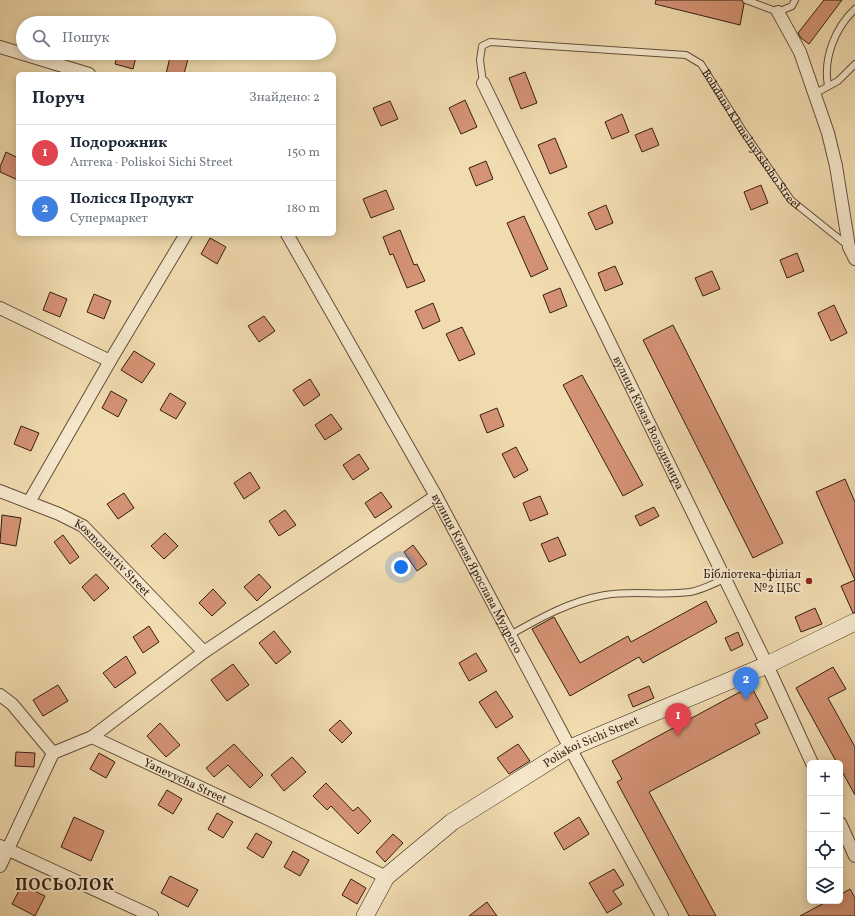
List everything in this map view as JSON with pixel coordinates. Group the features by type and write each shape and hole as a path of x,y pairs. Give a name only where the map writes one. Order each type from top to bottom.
{"street":[{"path":"778,12 800,52 828,133 836,166 849,247"},
{"path":"0,47 16,52"},
{"path":"43,60 82,72"},
{"name":"вулиця Князя Володимира","path":"483,83 767,665 811,760"},
{"path":"29,502 110,361 185,236"},
{"name":"вулиця Князя Ярослава Мудрого","path":"288,236 436,496 570,748 662,916"},
{"name":"Bohdana Khmelnytskoho Street","path":"849,247 855,259"},
{"path":"0,308 110,361"},
{"name":"Kosmonavtiv Street","path":"0,491 59,514 83,526 204,652"},
{"path":"0,866 4,848 53,753 92,737 204,652 436,496"},
{"name":"Poliskoi Sichi Street","path":"365,916 386,877 452,822 570,748 767,665 855,622"},
{"path":"0,695 12,704 53,753"},
{"name":"Yanevycha Street","path":"92,737 268,819 386,877"},
{"path":"843,830 855,856"},
{"path":"4,848 152,916"}],"lane":[{"path":"746,0 778,12 792,6 795,0"},
{"path":"828,86 826,75 832,41 855,9"},
{"name":"Bohdana Khmelnytskoho Street","path":"483,83 480,60 482,46 490,42 686,55 701,64 743,131 791,200 849,247"},
{"path":"814,94 838,81 855,64"},
{"path":"510,635 559,608 584,600 627,592 689,592 707,587 724,579"}],"building":[{"path":"656,0 742,0 744,4 740,25 655,4"},
{"path":"824,0 842,0 809,44 801,38 798,33"},
{"path":"116,60 135,60 133,69 115,64"},
{"path":"169,60 188,60 185,72 166,72"},
{"path":"525,72 537,103 521,109 509,78"},
{"path":"465,100 477,127 461,134 449,108"},
{"path":"390,101 398,119 381,126 373,108"},
{"path":"622,114 629,132 612,139 605,122"},
{"path":"652,128 659,145 642,152 635,135"},
{"path":"555,138 567,167 550,174 538,145"},
{"path":"6,152 16,157 16,179 0,172 0,167"},
{"path":"486,161 493,179 476,186 469,168"},
{"path":"761,185 768,203 751,210 744,192"},
{"path":"386,190 394,209 371,218 363,199"},
{"path":"606,205 613,223 596,230 588,213"},
{"path":"524,216 548,269 531,277 507,223"},
{"path":"400,230 414,265 417,264 425,281 407,288 393,254 390,255 383,237"},
{"path":"210,238 226,247 217,264 201,254"},
{"path":"797,253 804,271 787,278 780,260"},
{"path":"615,266 623,284 605,291 598,273"},
{"path":"712,271 720,289 703,296 695,278"},
{"path":"560,288 567,306 550,313 543,295"},
{"path":"50,292 67,299 60,317 43,310"},
{"path":"94,294 111,301 104,319 87,312"},
{"path":"433,303 440,321 423,329 415,311"},
{"path":"834,305 847,333 831,341 818,313"},
{"path":"264,316 275,331 259,342 248,326"},
{"path":"673,325 783,543 753,558 643,340"},
{"path":"462,327 475,354 459,361 446,334"},
{"path":"134,351 155,364 142,383 121,370"},
{"path":"582,375 643,485 623,496 563,385"},
{"path":"310,379 320,395 304,406 293,390"},
{"path":"111,391 127,400 118,417 102,408"},
{"path":"170,393 186,403 176,419 160,410"},
{"path":"497,408 504,426 487,433 480,415"},
{"path":"331,414 342,429 325,440 315,425"},
{"path":"21,426 39,433 31,451 14,444"},
{"path":"516,447 528,470 514,478 502,454"},
{"path":"359,454 369,469 353,480 343,465"},
{"path":"250,472 260,488 244,499 234,483"},
{"path":"845,479 855,502 855,580 816,492"},
{"path":"381,492 392,507 375,518 365,503"},
{"path":"124,493 134,508 118,519 107,504"},
{"path":"540,496 548,514 530,521 523,503"},
{"path":"654,507 659,516 640,526 635,516"},
{"path":"285,510 296,525 279,536 269,521"},
{"path":"2,515 21,518 16,546 0,543"},
{"path":"165,533 178,546 164,559 151,546"},
{"path":"63,535 79,557 70,564 54,542"},
{"path":"558,537 566,555 549,562 541,544"},
{"path":"413,545 427,564 417,571 404,552"},
{"path":"96,574 109,588 94,601 82,587"},
{"path":"259,574 271,587 257,601 244,587"},
{"path":"855,580 855,612 853,613 841,586"},
{"path":"213,589 226,603 212,616 199,603"},
{"path":"706,601 717,622 643,663 639,657 570,696 532,629 554,617 580,663 628,636 631,642"},
{"path":"815,608 822,624 801,632 795,617"},
{"path":"149,626 159,642 143,653 133,637"},
{"path":"274,631 291,652 276,664 259,643"},
{"path":"738,632 743,645 731,651 725,638"},
{"path":"476,653 487,671 469,681 459,663"},
{"path":"126,656 136,673 115,688 103,673"},
{"path":"233,664 249,685 227,701 211,680"},
{"path":"833,667 846,689 828,698 855,747 855,795 843,773 843,760 835,760 796,688"},
{"path":"58,685 68,701 43,716 33,700"},
{"path":"649,686 654,698 633,707 628,695"},
{"path":"751,686 768,718 755,724 760,733 649,792 716,916 689,916 617,782 622,779 612,761"},
{"path":"496,691 513,717 496,728 479,702"},
{"path":"340,720 352,733 342,743 329,730"},
{"path":"160,723 180,745 166,757 147,736"},
{"path":"234,744 263,775 250,788 228,765 214,777 206,768"},
{"path":"518,744 530,761 509,774 497,758"},
{"path":"16,752 35,753 34,767 15,766"},
{"path":"99,753 115,762 106,778 90,769"},
{"path":"292,757 306,772 284,791 271,775"},
{"path":"326,783 353,811 358,807 371,821 358,834 331,806 327,810 313,796"},
{"path":"167,790 182,799 173,814 158,805"},
{"path":"217,813 233,822 223,838 208,829"},
{"path":"74,817 104,831 91,861 61,847"},
{"path":"579,817 589,834 564,850 554,833"},
{"path":"256,833 272,842 263,858 247,848"},
{"path":"393,834 403,843 385,862 376,852"},
{"path":"293,851 309,860 300,876 284,867"},
{"path":"614,869 624,885 613,891 622,904 607,913 589,883"},
{"path":"170,876 198,890 188,907 161,893"},
{"path":"351,879 366,888 357,904 342,895"},
{"path":"22,885 45,896 35,916 12,904"},
{"path":"850,889 855,898 855,916 800,916 822,904 843,904 843,893"},
{"path":"487,902 497,916 469,916"}],"place":[{"name":"Бібліотека-філіал №2 ЦБС","path":"809,581"},
{"name":"Полісся Продукт","path":"746,700"},
{"name":"Подорожник","path":"678,736"}],"district":[{"name":"ПОСЬОЛОК","path":"65,884"}]}
